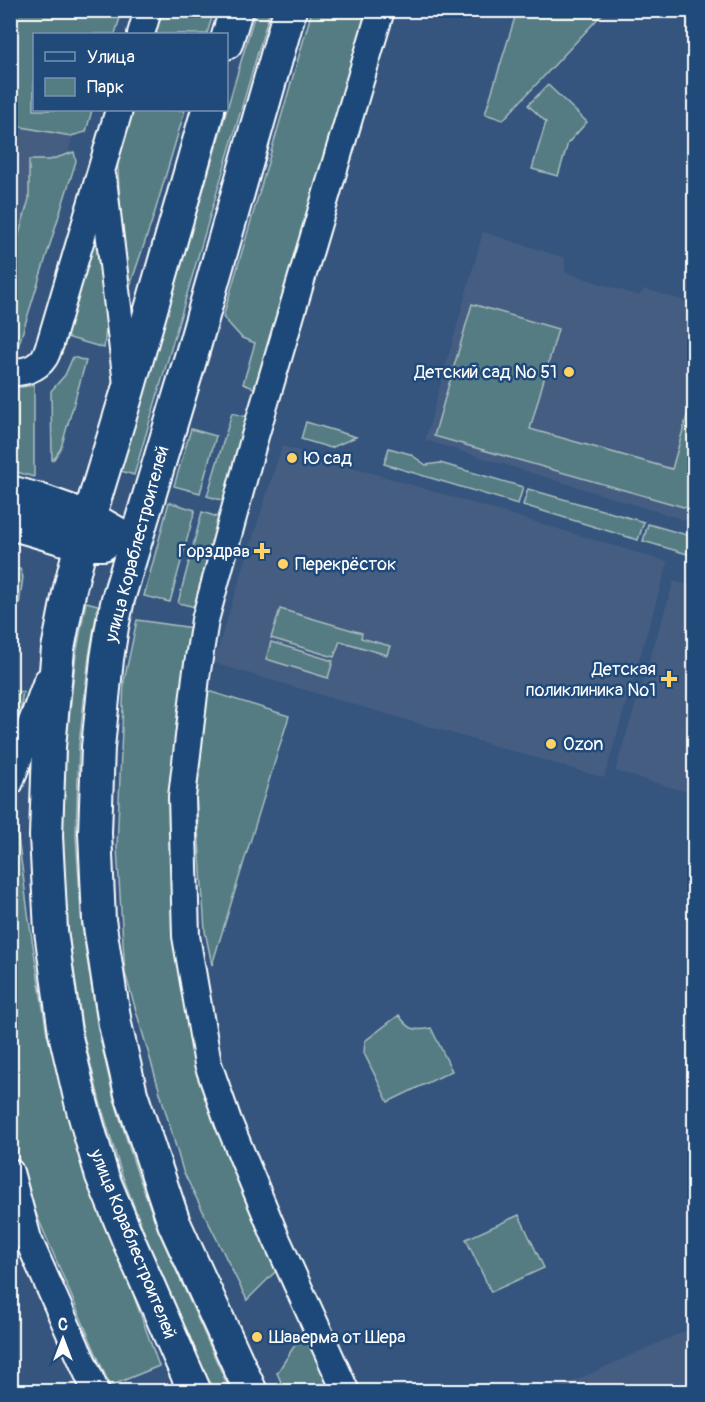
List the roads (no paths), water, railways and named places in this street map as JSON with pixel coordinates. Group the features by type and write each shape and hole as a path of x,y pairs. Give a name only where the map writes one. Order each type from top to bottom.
{"main road":[{"path":"228,36 236,10"},
{"name":"улица Кораблестроителей","path":"251,1392 174,1223 131,1094 118,1036 99,920 95,833 98,747 112,627 134,543 194,347 290,10"},
{"name":"улица Кораблестроителей","path":"195,1392 102,1176 82,1106 65,1033 51,931 46,836 49,747 58,650 70,588 208,111"},
{"path":"10,492 39,500 86,531"},
{"path":"10,524 86,531 134,543"}],"street":[{"path":"141,33 148,10"},
{"path":"346,1392 276,1238 228,1121 208,1064 186,936 182,797 205,620 255,436 381,10"},
{"path":"10,372 16,373 32,369 44,359 119,111"},
{"path":"102,170 128,390"},
{"path":"10,782 28,738 58,650"},
{"path":"10,1172 28,1239 96,1392"}],"place":[{"name":"Детский сад № 51","path":"569,372"},
{"name":"Ю сад","path":"292,458"},
{"name":"Горздрав","path":"262,551"},
{"name":"Перекрёсток","path":"283,564"},
{"name":"Детская поликлиника №1","path":"669,679"},
{"name":"Ozon","path":"551,744"},
{"name":"Шаверма от Шера","path":"257,1337"}]}
